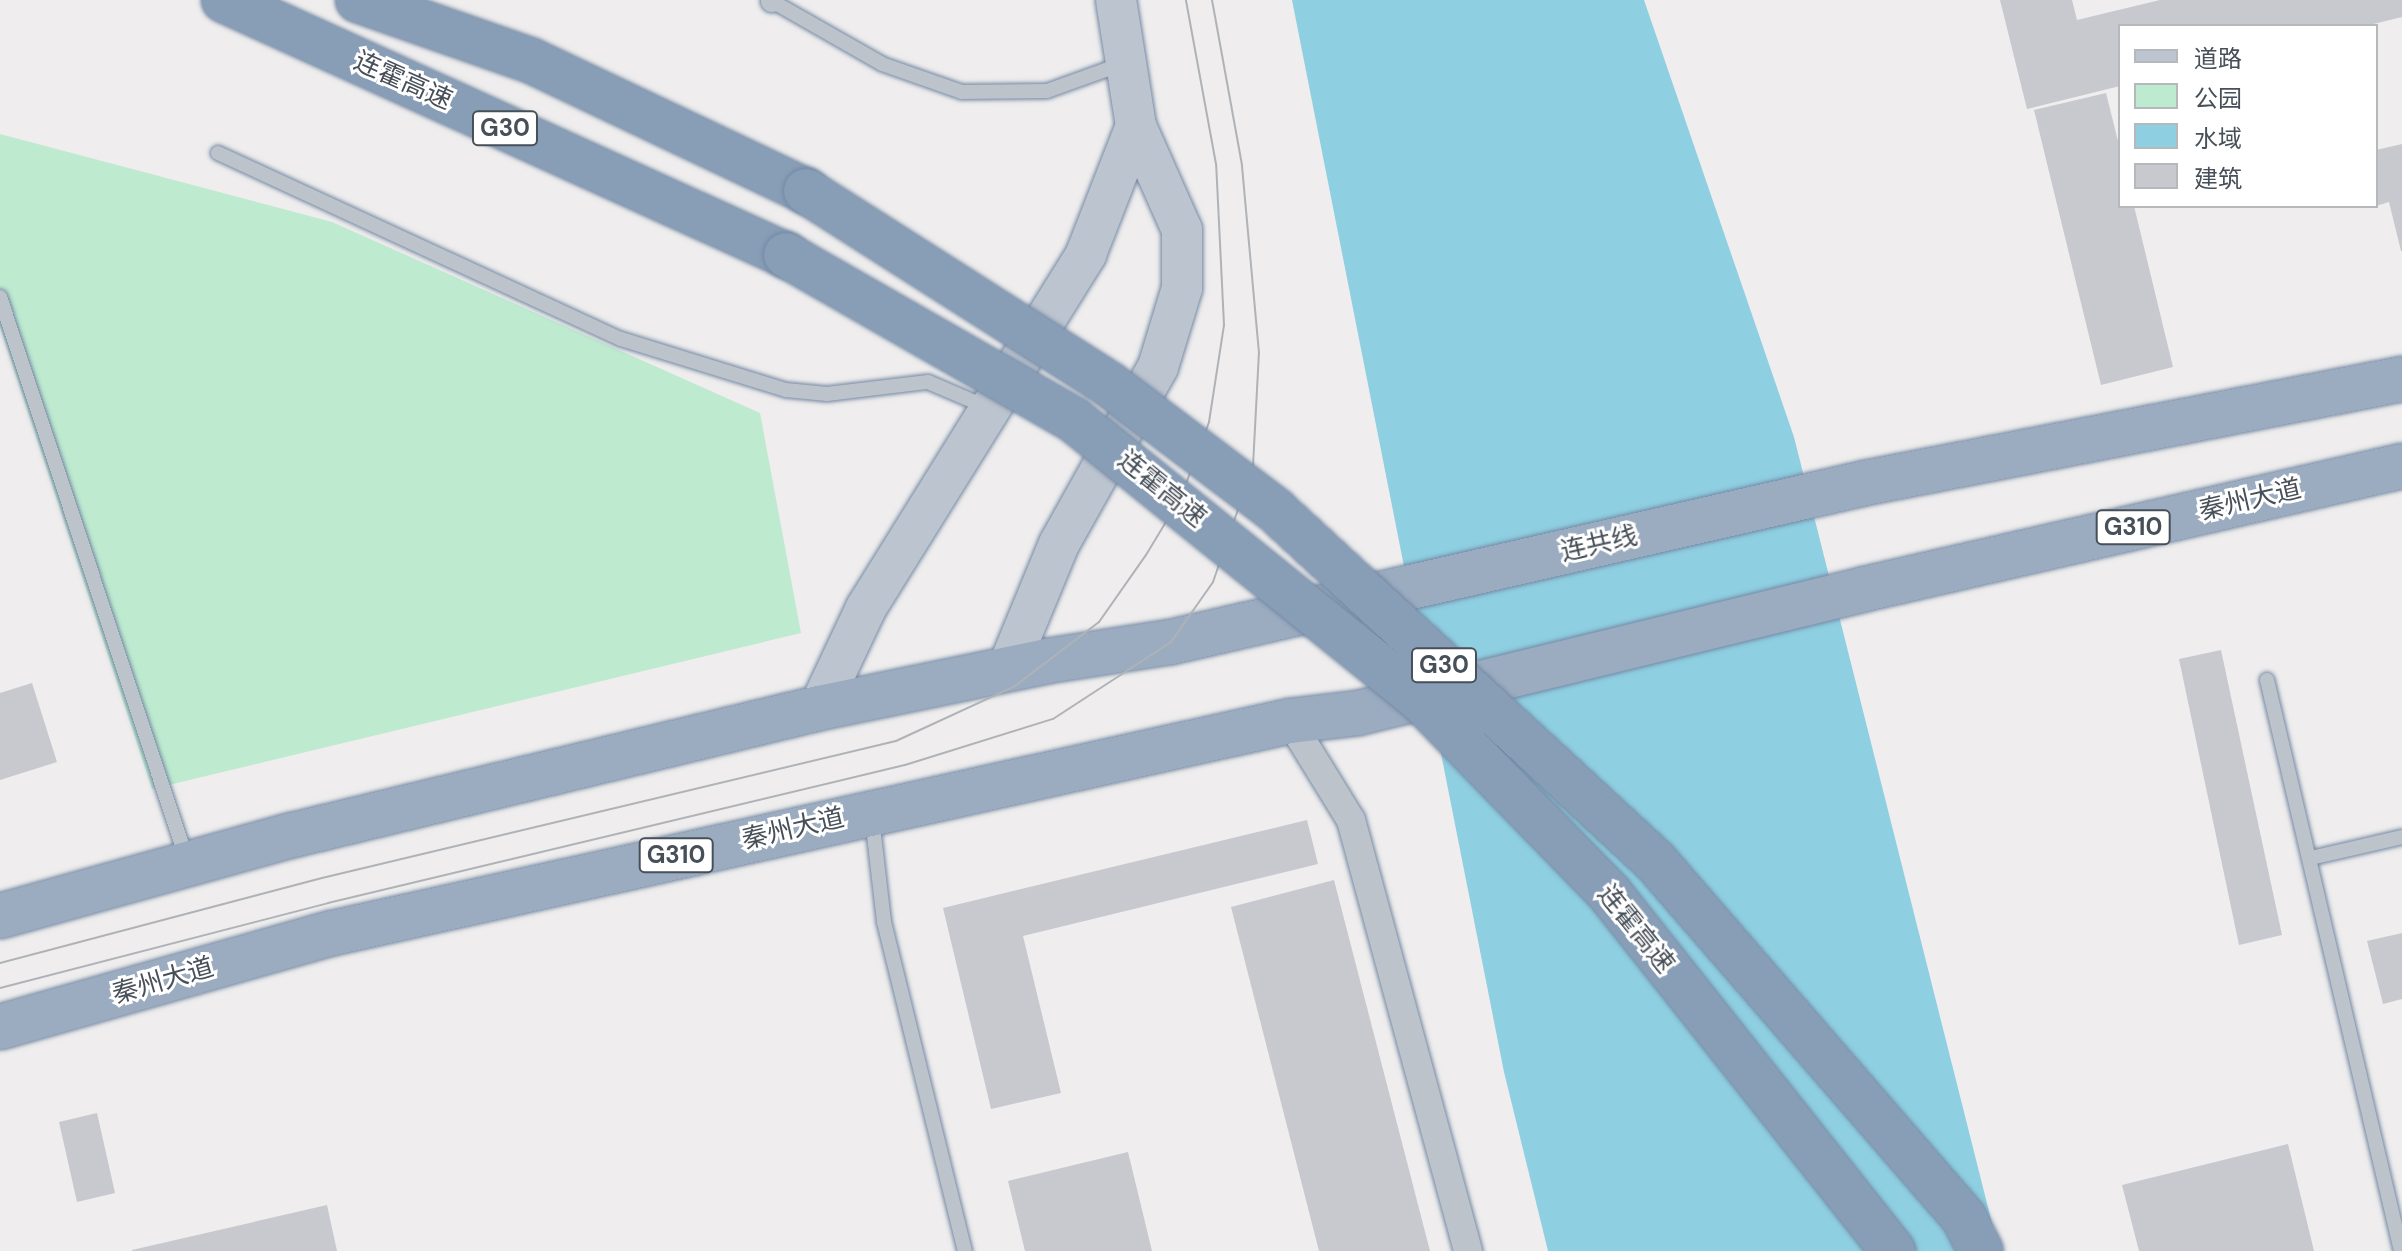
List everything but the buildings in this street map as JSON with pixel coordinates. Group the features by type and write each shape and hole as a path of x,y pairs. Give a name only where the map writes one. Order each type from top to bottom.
{"highway":[{"name":"连霍高速","path":"224,0 786,255 1074,420 1420,699 1610,894 1893,1251"},
{"name":"连霍高速","path":"358,0 532,61 806,191 1110,385 1287,521 1655,861 1964,1218 1981,1251"},
{"name":"连共线","path":"1007,670 1171,642 1865,483 2402,379"},
{"name":"秦州大道","path":"0,1027 333,933 871,811 1290,721 1358,713 1865,589 2402,466"},
{"path":"0,916 293,835 819,708 1007,670"}],"main road":[{"path":"1007,670 1059,544 1158,367 1182,288 1182,230 1136,126 1116,0"},
{"path":"819,708 866,608 1086,254 1136,126"}],"street":[{"path":"1290,721 1351,820 1468,1251"}],"lane":[{"path":"772,0 882,64 962,92 1047,91 1127,62"},
{"path":"218,153 621,339 786,390 827,394 928,382 990,408"},
{"path":"0,297 189,864"},
{"path":"2267,680 2401,1251"},
{"path":"871,811 884,922 965,1251"},
{"path":"2311,858 2402,837"}],"green space":[{"path":"0,134 332,222 760,413 801,633 152,789 0,326"}],"water":[{"path":"1292,0 1644,0 1794,437 1999,1251 1548,1251 1504,1072"}],"tram line":[{"path":"0,963 322,878 896,741 1015,686 1099,622 1146,555 1181,497 1209,422 1224,325 1216,164 1186,0"},
{"path":"0,988 328,903 905,765 1053,719 1171,642 1213,582 1253,466 1259,353 1242,165 1212,0"}]}
